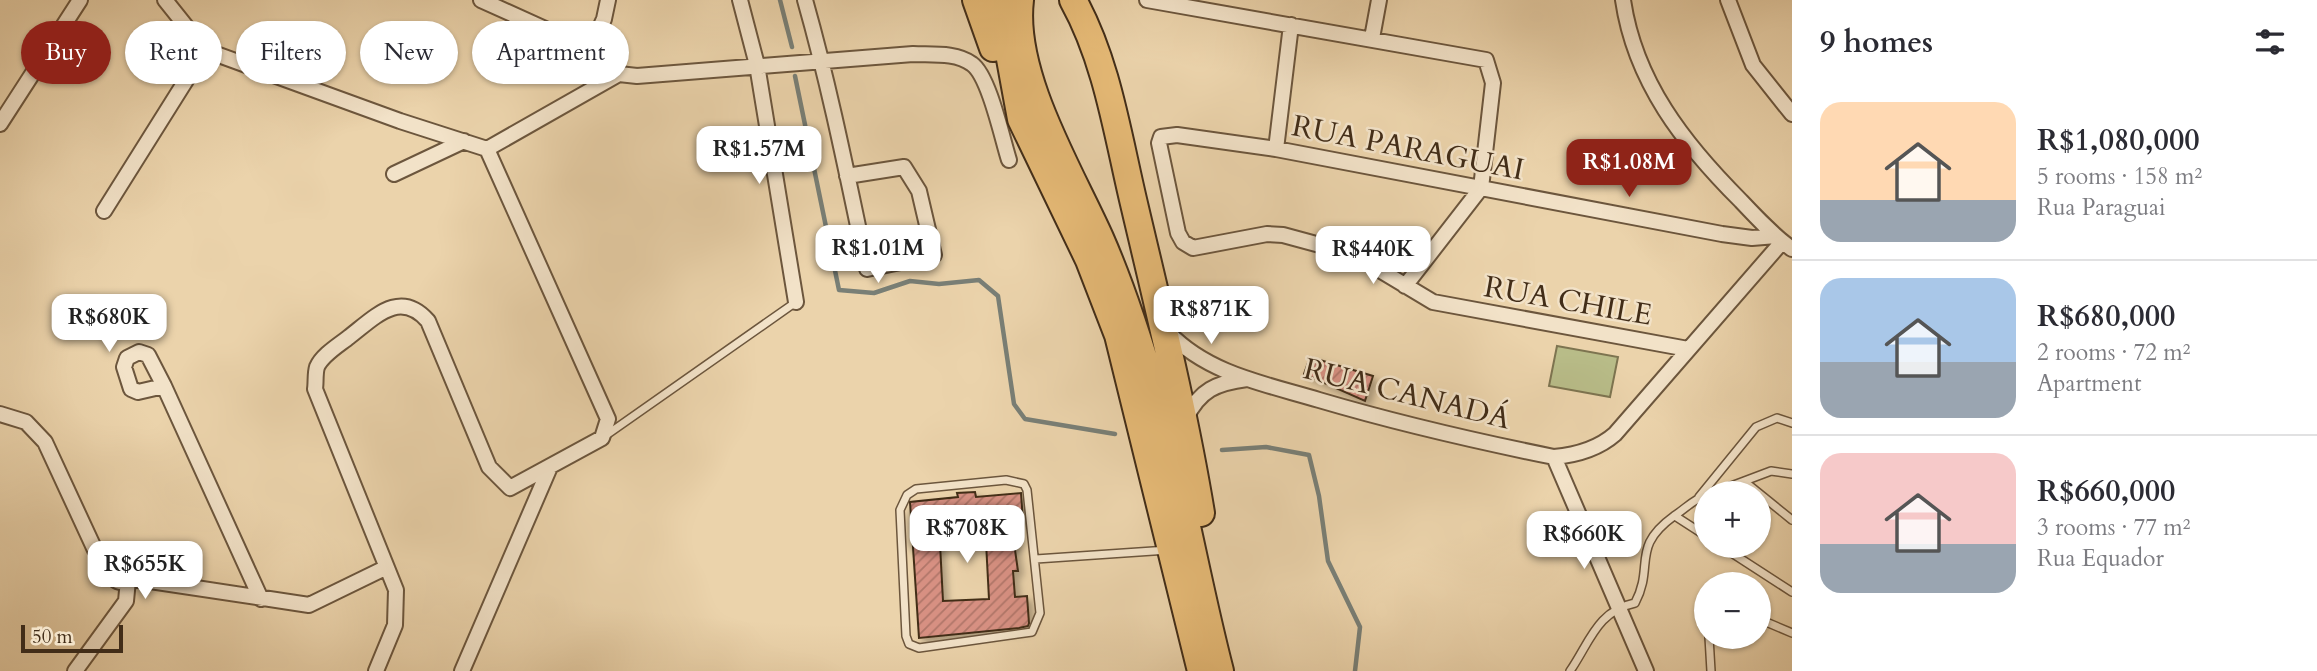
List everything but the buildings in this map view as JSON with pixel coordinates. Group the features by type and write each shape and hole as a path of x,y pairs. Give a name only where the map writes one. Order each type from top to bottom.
{"highway":[{"path":"976,0 1021,119 1088,260 1118,335 1172,550 1212,667"},
{"path":"1073,0 1091,37 1108,94 1186,420 1203,525 1212,667"},
{"path":"1009,7 1021,119"},
{"path":"1009,7 1047,127 1121,291 1154,393 1186,517 1212,667"}],"street":[{"path":"0,124 80,0"},
{"path":"165,0 182,21"},
{"path":"603,21 608,0"},
{"path":"740,0 757,65 796,302"},
{"path":"805,0 822,60 867,269 934,255 919,191 904,167 847,176"},
{"path":"1147,0 1486,60 1493,83 1481,188 1405,286"},
{"path":"1372,38 1379,0"},
{"path":"1623,0 1637,57 1666,115 1686,143 1783,242 1605,443 1572,455 1554,457 1646,671"},
{"path":"1728,0 1747,54 1792,114"},
{"path":"486,1 528,21"},
{"path":"1276,149 1291,25"},
{"path":"629,74 659,75 913,54 953,56 972,64 982,78 1009,160"},
{"path":"222,56 487,149 608,419 602,438 510,488 500,482 489,467 428,321 418,310 410,307 384,310 324,359 318,367 315,389 385,568 397,590 396,625 376,671"},
{"path":"104,211 184,84"},
{"path":"487,149 601,84"},
{"name":"RUA PARAGUAI","path":"1159,143 1166,134 1276,149 1722,234 1783,242"},
{"path":"394,174 464,141"},
{"name":"RUA CHILE","path":"1159,143 1178,233 1188,245 1201,248 1267,234 1283,235 1353,254 1433,302 1688,349"},
{"name":"RUA CANADÁ","path":"1164,328 1186,351 1203,361 1248,379 1433,432 1554,457"},
{"path":"1186,420 1195,401 1211,387 1248,379"},
{"path":"164,386 261,599"},
{"path":"0,414 26,422 45,442 95,550 122,572 261,599 309,605 385,568"},
{"path":"462,671 550,467"},
{"path":"75,671 128,595 122,572"}],"lane":[{"path":"602,438 796,302"},
{"path":"1715,481 1756,426 1777,418 1792,423"},
{"path":"1747,481 1771,471 1792,474"},
{"path":"1006,480 1024,484 1036,559 1040,613 1032,632 919,648 909,643 906,636 900,510 907,495 916,489 1006,480"},
{"path":"1570,671 1601,619 1619,606 1635,603 1643,582 1647,545 1657,528 1694,503"},
{"path":"1771,503 1792,520"},
{"path":"1675,516 1694,528"},
{"path":"1036,559 1172,550"},
{"path":"1740,558 1792,592"},
{"path":"1771,624 1792,633"},
{"path":"1710,649 1711,671"}],"green space":[{"path":"1557,346 1618,357 1610,397 1549,386"}],"waterway":[{"path":"780,0 792,47"},
{"path":"795,76 839,290 874,293 910,281 939,284 979,280 998,296 1014,404 1025,419 1115,434"},
{"path":"1222,450 1266,447 1309,455 1319,496 1328,561 1360,627 1355,671"}]}
